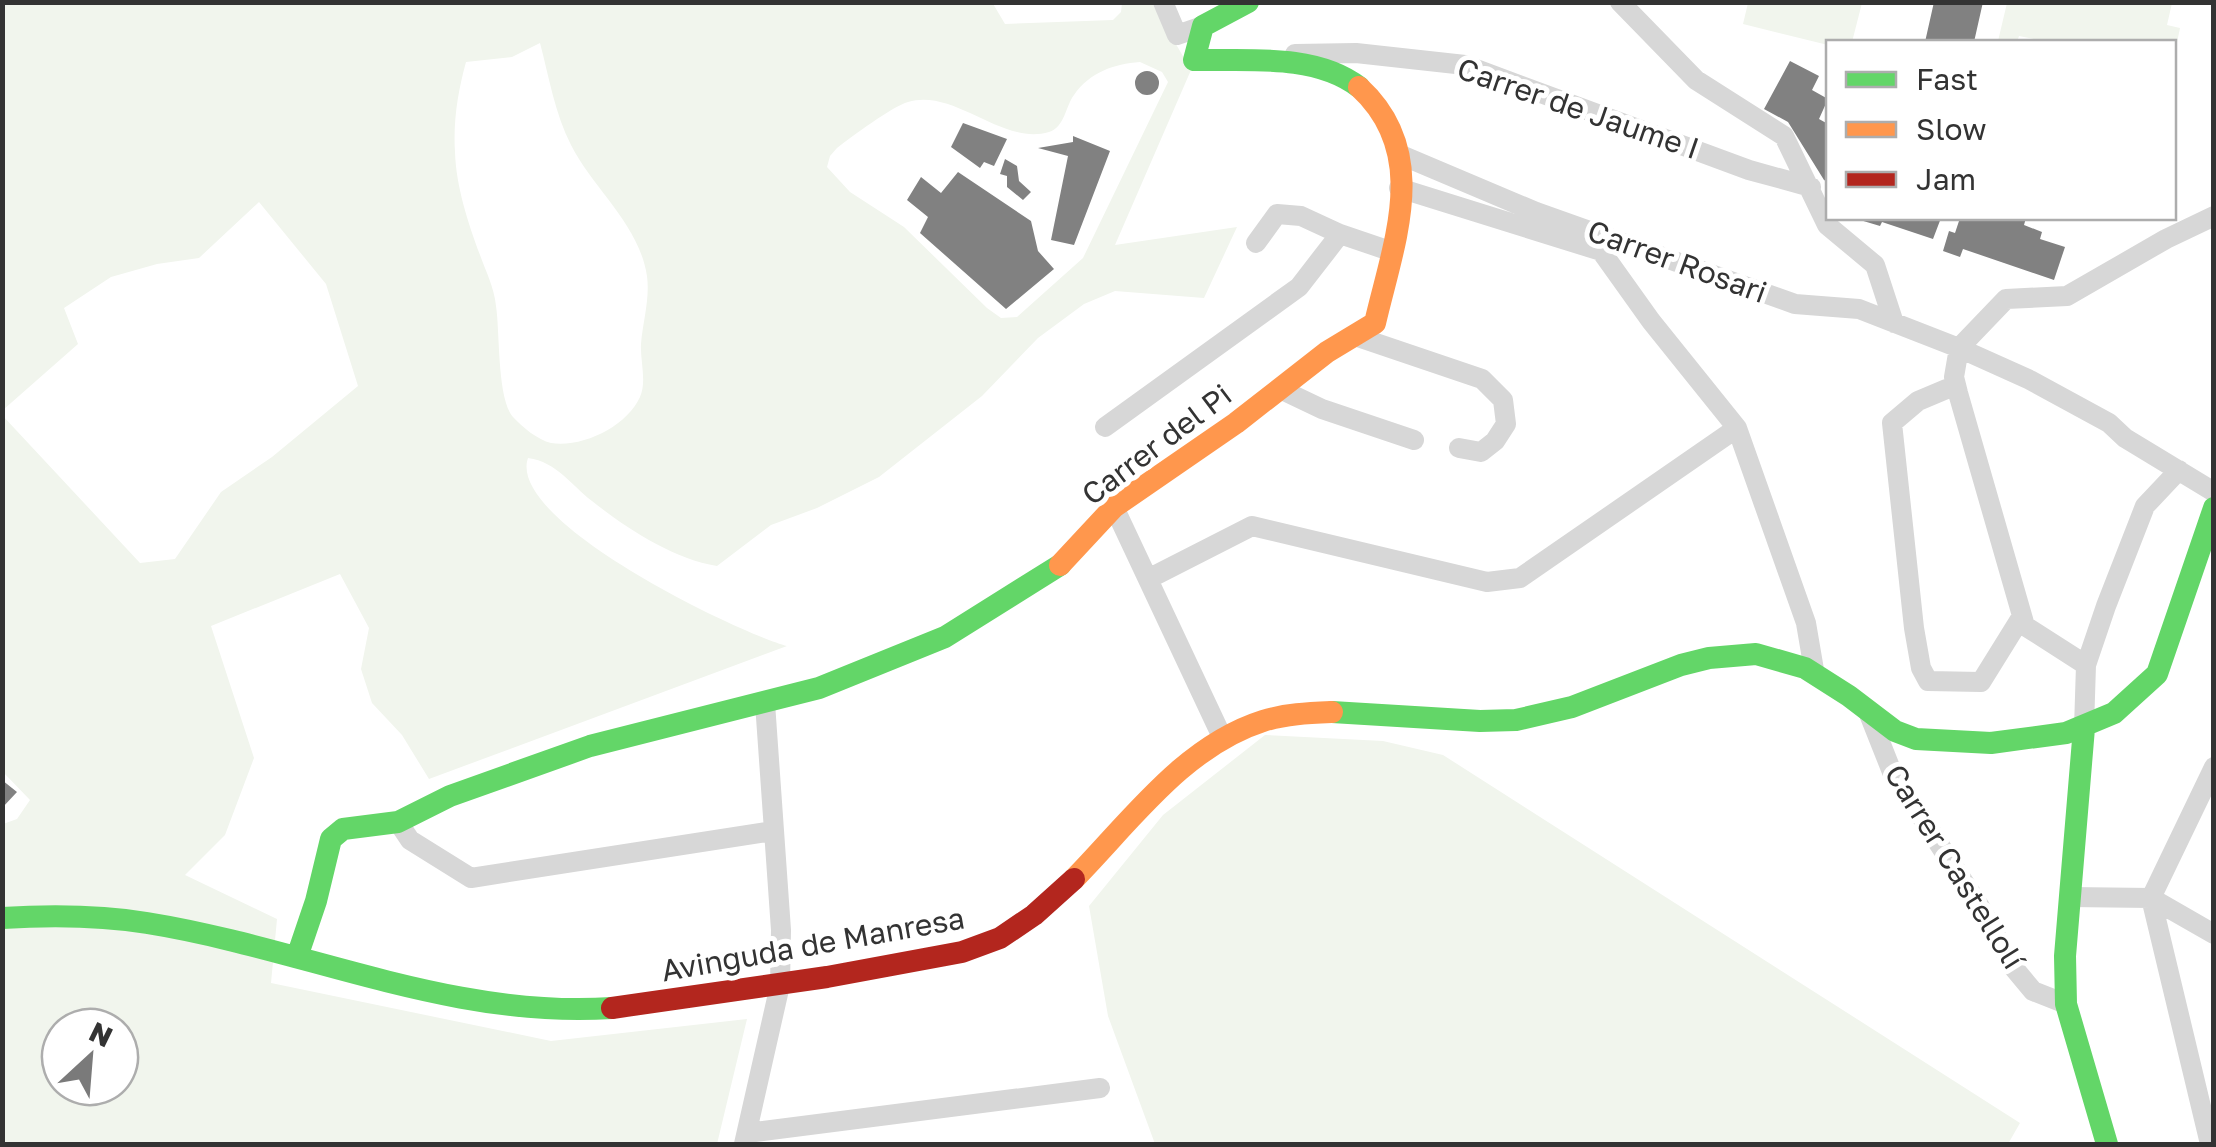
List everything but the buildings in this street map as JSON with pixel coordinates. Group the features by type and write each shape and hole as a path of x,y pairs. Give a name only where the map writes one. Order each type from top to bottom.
{"street":[{"path":"1163,2 1177,35 1248,2"},
{"path":"1620,2 1696,80 1784,136 1826,225 1875,265 1894,323"},
{"path":"1203,26 1194,60 1262,61 1312,68 1346,78 1372,98 1401,155"},
{"name":"Carrer de Jaume I","path":"1221,61 1356,53 1465,65 1750,170 1811,187"},
{"name":"Carrer del Pi","path":"297,958 316,901 330,839 343,829 398,822 450,796 590,746 820,688 945,636 1055,570 1114,508 1326,352 1375,323 1390,251 1401,155"},
{"name":"Carrer Rosari","path":"1401,155 1536,212 1795,304 1859,309 1959,348 2094,414 2125,438 2214,492"},
{"path":"1399,188 1601,251 1736,428 1806,623 1814,670"},
{"path":"1256,242 1278,214 1301,216 1390,251"},
{"path":"2086,665 2025,626 1956,384 1959,348 2006,299 2066,296 2214,216"},
{"path":"1105,428 1299,287 1340,234"},
{"path":"1355,336 1482,379 1503,400 1506,424 1495,441 1481,452 1458,448"},
{"path":"1956,384 1918,401 1892,423 1914,628 1921,668 1928,681 1981,682 2022,616"},
{"path":"1280,389 1322,410 1414,440"},
{"path":"1148,579 1252,526 1486,582 1520,578 1736,428"},
{"path":"2106,1144 2066,1004 2065,956 2086,665 2145,506 2179,470"},
{"path":"1114,508 1223,739"},
{"name":"Avinguda de Manresa","path":"2,918 71,915 143,922 486,1004 559,1012 632,1007 963,952 1016,931 1190,762 1255,723 1341,713 1520,720 1696,661 1740,654 1776,657 1814,670 1902,736 1944,743 2035,738 2084,728 2141,694 2157,674 2208,541 2214,508"},
{"path":"765,703 781,930 780,985 746,1139 1100,1088"},
{"name":"Carrer Castellolí","path":"1866,708 1892,772 1980,907 2013,966 2033,992 2066,1004"},
{"path":"2210,1144 2151,898 2214,768"},
{"path":"398,822 410,840 471,878 773,830"},
{"path":"2070,896 2151,898 2214,934"}],"shaded area":[{"path":"992,2 1005,24 1113,20 1121,12 1122,3 1152,3 1191,70 1115,245 1237,227 1204,298 1115,291 1084,304 1038,338 982,396 879,477 817,508 771,525 717,566 684,557 635,532 555,469 528,458 531,484 552,512 587,541 677,597 787,646 429,779 402,735 372,703 361,669 369,628 340,574 211,626 254,758 225,835 185,875 277,919 271,983 551,1041 747,1019 717,1144 3,1144 3,824 17,819 30,800 3,772 2,415 140,563 175,559 221,492 272,457 358,386 326,284 259,202 199,258 111,277 64,308 78,344 3,410 3,3","holes":["540,43 565,133 626,224 647,276 640,397 615,426 590,438 563,444 530,433 508,408 495,299 467,217 455,140 458,95 466,62 512,57","1140,62 1162,72 1168,82 1083,258 1017,317 1001,318 987,308 904,227 850,192 827,167 837,148 908,102 943,103 1014,131 1049,132 1062,121 1074,95 1095,75"]},
{"path":"1748,2 1862,3 1853,40 1826,40 1826,45 1743,24"},
{"path":"2007,3 2172,3 2167,25 2180,28 2176,47 2176,40 2038,40 2019,36 2018,40 1998,40"},
{"path":"1265,735 1383,741 1443,755 2020,1123 2008,1144 1155,1144 1108,1016 1089,906 1163,815"}],"traffic: fast":[{"path":"1248,2 1203,26 1194,60 1301,64 1341,76 1359,87"},
{"path":"1332,712 1516,720 1572,707 1681,665 1756,654 1805,668 1895,731 1916,739 1991,743 2066,733 2114,713 2157,674 2214,508"},
{"path":"297,957 331,839 343,829 398,822 450,796 590,746 819,688 945,637 1060,565"},
{"path":"2084,728 2065,956 2066,1004 2107,1144"},
{"path":"2,918 74,916 147,923 263,948 435,993 552,1009 612,1008"}],"traffic: slow":[{"path":"1060,565 1114,507 1236,423 1327,352 1375,323 1397,230 1401,169 1395,140 1381,113 1359,87"},
{"path":"1074,879 1160,788 1208,748 1263,721 1332,712"}],"traffic: jam":[{"path":"612,1008 827,977 962,952 1000,938 1034,915 1074,879"}]}
